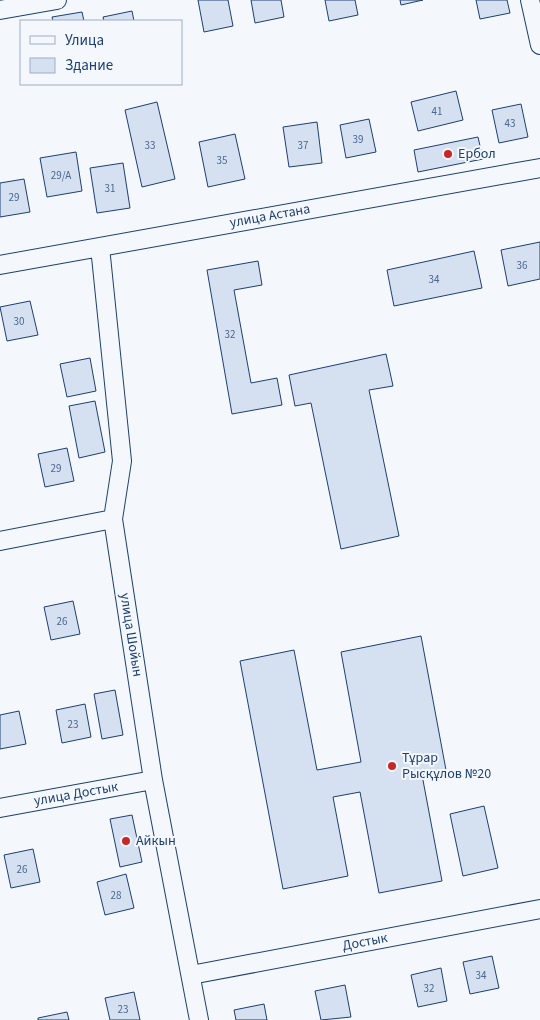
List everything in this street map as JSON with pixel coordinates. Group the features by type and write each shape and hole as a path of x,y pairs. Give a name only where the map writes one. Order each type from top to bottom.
{"street":[{"path":"0,10 57,0"},
{"path":"530,0 540,45"},
{"name":"улица Астана","path":"0,265 540,168"},
{"name":"улица Шойын","path":"100,247 122,461 113,519 153,780 199,1020"},
{"path":"0,541 113,519"},
{"name":"улица Достык","path":"0,808 153,780"},
{"name":"Достык","path":"191,975 540,909"}],"building":[{"path":"198,0 228,0 233,26 204,32"},
{"path":"251,0 281,0 284,17 255,23"},
{"path":"325,0 355,0 358,15 329,21"},
{"path":"400,0 423,0 401,5"},
{"path":"476,0 507,0 510,13 480,19"},
{"path":"132,11 134,20 104,20 103,17"},
{"path":"82,12 84,20 53,20 52,17"},
{"path":"456,91 463,120 418,131 411,102"},
{"path":"157,102 175,179 142,187 125,110"},
{"path":"521,104 528,137 499,143 492,110"},
{"path":"369,119 376,152 346,158 340,125"},
{"path":"317,122 322,163 289,167 283,127"},
{"path":"235,134 245,179 208,187 199,142"},
{"name":"Ербол","path":"478,137 483,159 418,172 414,150"},
{"path":"76,152 82,191 47,197 40,158"},
{"path":"123,163 130,208 97,213 90,168"},
{"path":"24,179 30,212 0,217 0,183"},
{"path":"540,242 540,279 508,286 501,250"},
{"path":"474,251 482,288 394,306 387,270"},
{"path":"258,261 262,285 234,290 251,383 277,378 282,405 232,414 207,270"},
{"path":"30,301 38,335 7,341 0,307"},
{"path":"386,354 393,386 369,390 399,536 341,549 311,403 295,406 289,375"},
{"path":"90,358 96,391 67,397 60,364"},
{"path":"95,401 105,452 79,458 69,406"},
{"path":"67,448 74,481 45,487 38,454"},
{"path":"73,601 80,634 51,640 44,607"},
{"name":"Тұрар Рысқұлов №20","path":"421,636 446,770 422,775 442,881 379,893 360,792 333,797 348,876 283,889 240,661 294,650 317,770 361,762 341,652"},
{"path":"115,690 123,735 102,739 94,694"},
{"path":"85,704 91,737 62,743 56,710"},
{"path":"19,711 26,744 0,749 0,715"},
{"path":"484,806 498,868 463,876 450,814"},
{"name":"Айкын","path":"132,815 142,862 120,867 110,819"},
{"path":"33,849 40,882 11,888 4,855"},
{"path":"126,874 134,908 105,915 97,882"},
{"path":"492,956 499,988 470,994 463,962"},
{"path":"441,968 447,1001 418,1007 411,975"},
{"path":"345,985 351,1017 321,1020 315,991"},
{"path":"134,992 140,1020 110,1020 105,998"},
{"path":"264,1004 267,1020 236,1020 234,1010"},
{"path":"67,1012 69,1020 38,1020 38,1018"}],"place":[{"name":"Ербол","path":"448,154"},
{"name":"Тұрар Рысқұлов №20","path":"392,766"},
{"name":"Айкын","path":"126,841"}]}
